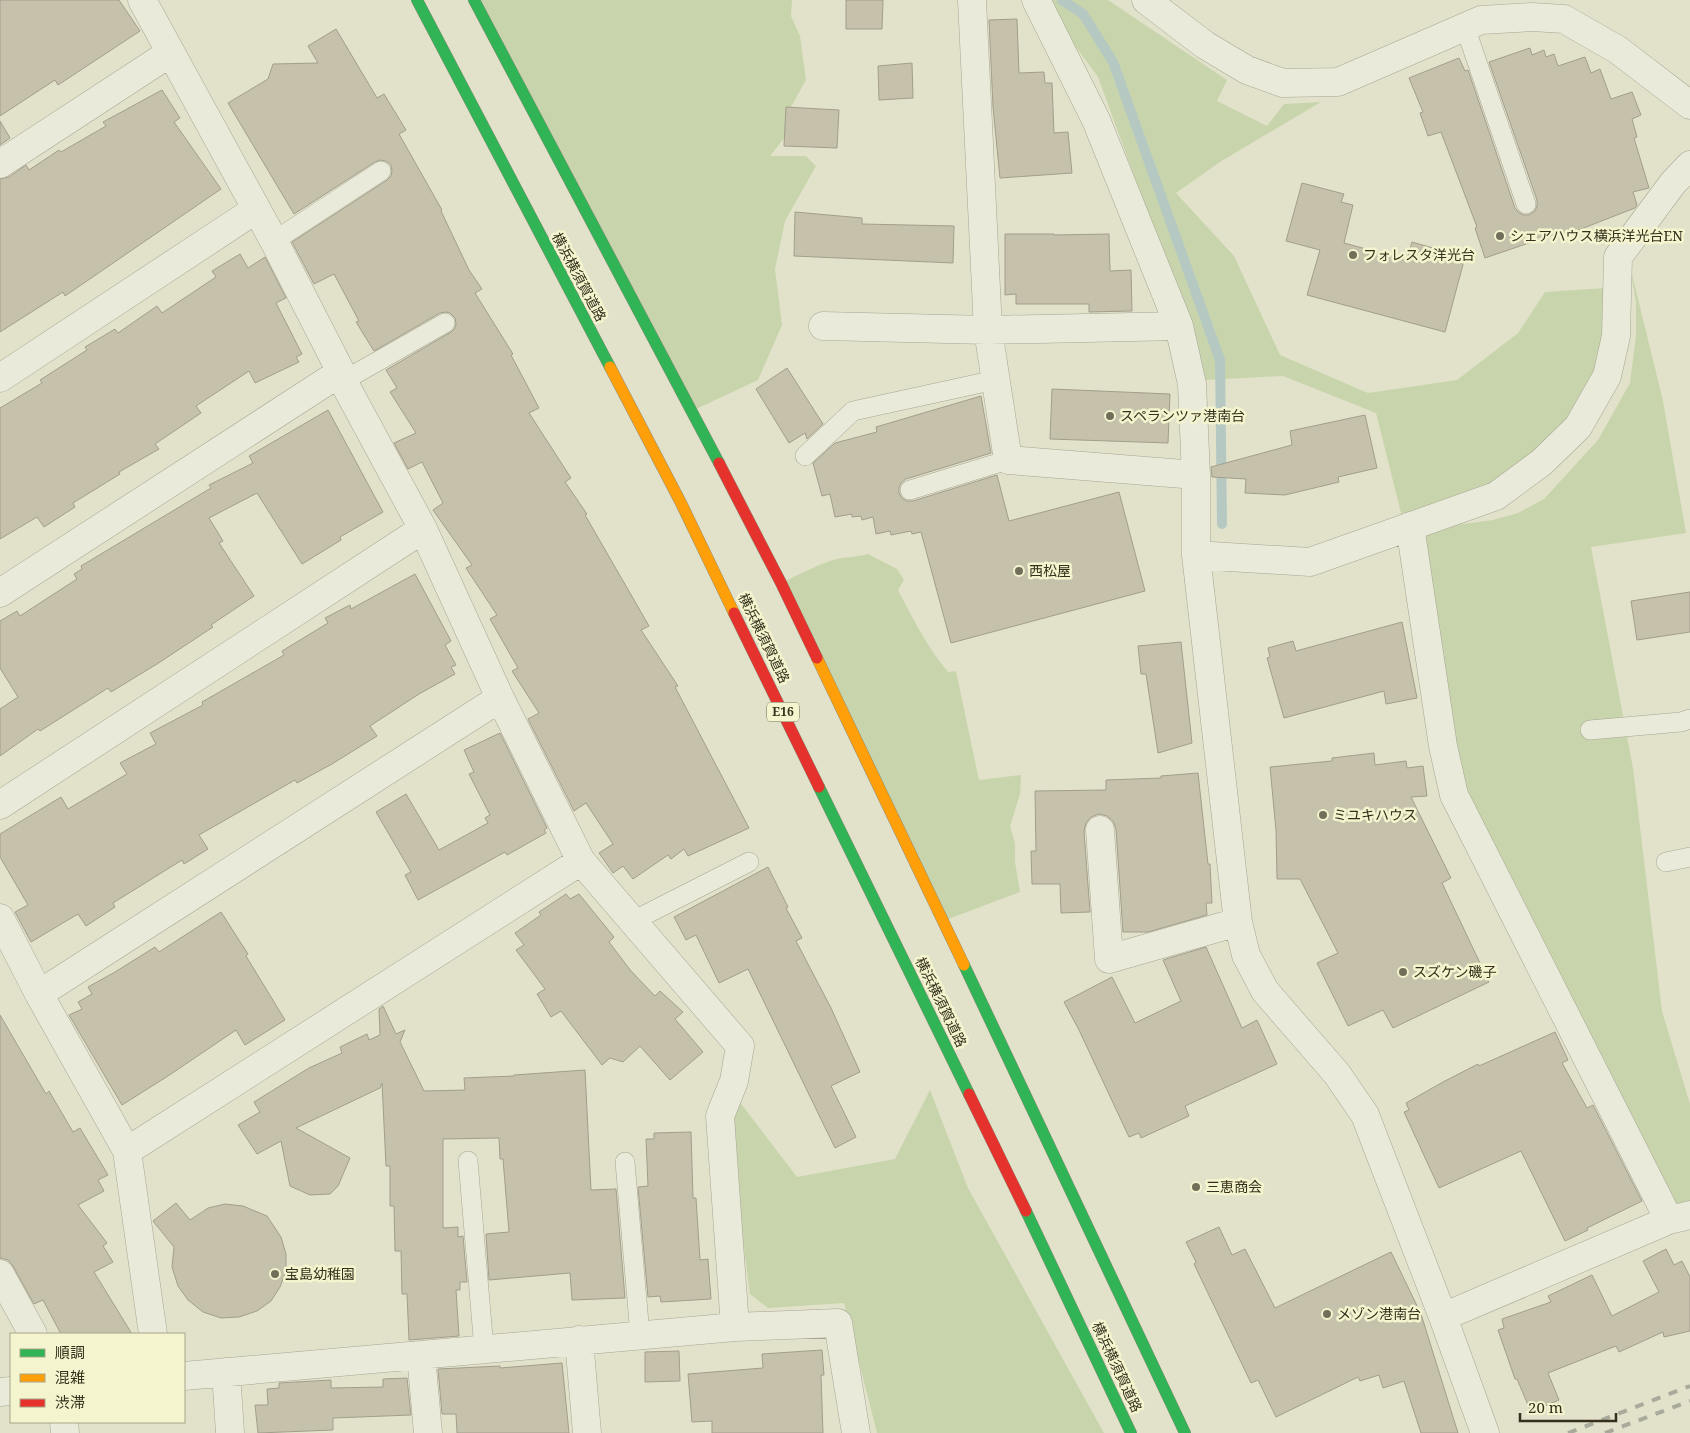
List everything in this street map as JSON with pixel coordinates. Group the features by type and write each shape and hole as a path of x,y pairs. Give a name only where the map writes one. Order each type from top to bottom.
{"highway":[{"name":"横浜横須賀道路","path":"417,0 681,503 1032,1224 1131,1433"},
{"path":"474,0 781,583 1185,1433"}],"street":[{"path":"142,0 274,241 342,377 423,528 500,698 581,861 740,1046 734,1080 720,1116 735,1327"},
{"path":"972,0 988,330 1008,460 1196,475"},
{"path":"1146,0 1205,45 1246,70 1283,83 1338,82 1481,20 1538,9 1564,19 1618,50 1690,105"},
{"path":"1038,4 1096,120 1179,326 1192,384 1196,475 1196,555 1238,922 1246,955 1265,991 1337,1074 1365,1115 1443,1317 1485,1433"},
{"path":"0,164 170,53"},
{"path":"1196,555 1310,562 1496,496 1542,462 1578,427 1607,376 1616,336 1618,257 1672,183 1690,166"},
{"path":"0,378 256,210"},
{"path":"824,326 988,330 1179,326"},
{"path":"0,592 342,377"},
{"path":"1410,526 1443,746 1454,795 1680,1217 1443,1317"},
{"path":"0,805 423,528"},
{"path":"39,994 500,698"},
{"path":"1100,830 1109,959 1238,922"},
{"path":"127,1151 581,861"},
{"path":"0,918 39,994 127,1151 153,1333"},
{"path":"0,1274 32,1333"},
{"path":"185,1376 735,1327 838,1323 856,1433"},
{"path":"579,1340 587,1433"},
{"path":"421,1355 428,1433"},
{"path":"226,1372 230,1433"}],"lane":[{"path":"1465,27 1526,204"},
{"path":"274,241 381,171"},
{"path":"342,377 445,323"},
{"path":"805,456 853,410 995,380"},
{"path":"910,490 1008,460"},
{"path":"1590,730 1690,720"},
{"path":"1666,862 1690,857"},
{"path":"633,921 749,862"},
{"path":"468,1161 484,1349"},
{"path":"624,1162 640,1335"}],"green space":[{"path":"474,0 792,0 791,16 800,36 806,80 787,114 789,132 770,156 806,156 816,166 785,221 775,269 782,325 758,380 692,411"},
{"path":"1044,0 1108,0 1227,80 1217,101 1267,126 1284,104 1321,102 1220,162 1176,193 1234,256 1280,355 1368,393 1457,380 1518,333 1545,292 1606,288 1606,335 1598,374 1569,423 1511,480 1403,521 1376,413 1283,376 1206,380 1177,293 1098,77 1045,5"},
{"path":"1630,266 1663,401 1686,533 1591,547 1633,768 1662,1011 1690,1104 1690,1203 1672,1207 1462,795 1424,534 1432,525 1463,524 1493,520 1518,513 1544,499 1598,440 1630,383 1636,335 1636,303"},
{"path":"868,554 897,569 904,580 898,590 933,653 948,672 956,671 979,780 1021,775 1020,794 1010,826 1015,843 1015,862 1020,892 943,921 781,583 830,561"},
{"path":"930,1090 968,1188 1104,1433 877,1433 844,1303 768,1308 750,1294 728,1128 739,1101 797,1177 895,1159"}],"building":[{"path":"0,0 119,0 140,31 58,85 55,80 0,116"},
{"path":"846,0 883,0 882,29 846,29"},
{"path":"1017,19 1019,73 1044,72 1045,83 1052,83 1054,133 1068,132 1072,173 1000,178 993,107 989,20"},
{"path":"336,29 377,98 384,94 406,130 399,134 442,210 469,270 482,289 475,293 513,354 511,355 539,408 529,413 571,478 565,482 587,514 585,515 649,626 641,630 678,686 675,687 749,828 688,856 684,849 671,859 668,855 633,879 623,866 613,873 599,853 613,844 586,803 574,811 528,719 539,713 512,671 518,668 490,619 497,615 466,568 472,565 433,510 443,503 422,462 408,469 394,443 416,433 390,392 397,388 386,370 451,332 455,328 455,318 450,313 440,313 374,351 356,322 359,321 334,274 314,284 292,242 387,180 391,176 391,165 386,161 380,160 375,162 294,214 228,103 268,79 273,64 318,63 308,46"},
{"path":"1530,48 1532,55 1544,50 1546,57 1554,54 1558,66 1585,57 1591,73 1600,69 1611,99 1632,92 1641,115 1632,119 1637,137 1634,138 1649,188 1633,192 1637,205 1635,208 1563,236 1561,232 1485,258 1475,228 1477,227 1441,132 1428,136 1420,113 1423,112 1409,78 1459,58 1465,71 1468,70 1515,208 1519,213 1529,215 1535,211 1537,200 1489,62"},
{"path":"912,63 913,98 879,100 878,66"},
{"path":"162,90 180,118 174,122 221,189 65,296 63,292 0,332 0,179 9,177 26,165 29,170 59,150 61,152 106,126 103,122"},
{"path":"786,107 839,110 837,148 784,146"},
{"path":"0,121 10,138 0,145"},
{"name":"フォレスタ洋光台","path":"1302,183 1344,194 1341,202 1353,205 1344,243 1407,260 1412,242 1465,257 1445,332 1307,295 1320,250 1286,241"},
{"path":"795,212 862,218 862,224 954,226 953,263 794,256"},
{"path":"1005,234 1109,234 1110,271 1131,270 1132,311 1089,312 1089,304 1016,304 1016,294 1005,295"},
{"path":"240,254 248,268 265,257 286,298 276,303 302,354 296,357 299,362 255,383 249,371 196,406 201,413 155,444 159,449 119,472 120,474 73,503 75,507 44,527 37,517 0,539 0,408 42,383 40,380 87,350 85,347 115,329 118,333 157,306 162,313 216,277 212,271"},
{"path":"787,368 823,424 807,439 805,433 789,443 756,389"},
{"name":"スペランツァ港南台","path":"1052,389 1170,394 1168,443 1050,439"},
{"path":"981,396 991,453 906,479 899,488 902,498 907,501 913,501 997,475 1009,521 1119,492 1145,591 951,643 921,532 912,534 911,531 891,535 890,531 876,534 873,517 862,520 861,516 852,517 852,514 835,517 830,494 822,496 813,463 835,443 877,432 876,427"},
{"path":"328,410 383,512 340,537 341,540 302,564 257,493 209,518 223,541 219,543 254,596 211,625 213,627 157,664 111,692 108,688 40,731 38,729 0,756 0,709 18,697 0,668 0,621 17,611 20,616 77,579 74,574 82,569 81,566 211,488 209,485 253,463 249,456"},
{"path":"1365,415 1377,468 1338,477 1339,482 1285,495 1245,493 1246,479 1212,477 1211,467 1292,445 1290,431"},
{"path":"415,574 451,641 445,645 456,665 451,667 455,674 419,694 370,726 377,736 332,764 297,783 295,780 199,835 208,849 184,864 182,860 113,903 115,907 86,926 78,914 31,942 15,912 28,905 0,857 0,834 61,797 68,809 127,774 120,763 156,744 150,733 203,705 202,702 284,655 282,651 328,623 325,618 350,605 351,609"},
{"path":"1690,592 1690,632 1637,640 1631,601"},
{"path":"1402,622 1417,698 1386,704 1384,691 1284,718 1267,658 1270,657 1268,648 1293,641 1296,651"},
{"path":"1181,642 1192,743 1158,753 1146,674 1141,674 1138,646"},
{"path":"500,733 547,828 544,830 546,833 507,855 505,852 418,900 405,875 411,872 376,812 406,794 439,850 488,823 485,818 490,815 469,774 474,772 464,750"},
{"path":"1374,753 1375,765 1406,761 1407,768 1423,766 1427,796 1411,797 1451,878 1442,883 1489,982 1393,1028 1383,1010 1348,1026 1317,963 1338,953 1300,879 1277,879 1276,830 1270,767 1332,761 1332,758"},
{"path":"1198,773 1208,864 1210,864 1212,903 1206,903 1207,915 1148,932 1123,932 1116,829 1113,821 1107,816 1099,814 1091,817 1086,823 1084,831 1090,912 1061,913 1060,884 1032,884 1031,851 1036,851 1035,791 1106,790 1106,780 1161,778 1161,776"},
{"path":"768,867 802,938 796,941 831,1008 860,1072 831,1086 856,1137 835,1148 748,969 719,983 696,935 686,940 674,917"},
{"path":"566,894 570,899 579,894 614,937 609,942 631,971 655,996 660,991 683,1012 675,1019 703,1052 670,1080 640,1046 623,1062 610,1058 602,1065 561,1011 551,1017 537,994 545,989 516,950 524,945 515,933 541,915 539,912"},
{"path":"221,912 248,954 246,956 285,1020 245,1045 236,1030 122,1105 69,1015 82,1009 78,1002 92,994 88,987 155,947 159,952"},
{"path":"1206,947 1242,1028 1257,1020 1277,1064 1185,1106 1189,1116 1141,1138 1139,1133 1129,1137 1064,1002 1112,977 1135,1023 1181,1001 1163,960"},
{"path":"383,1006 396,1034 405,1030 400,1042 424,1091 465,1090 464,1078 585,1070 591,1190 616,1189 625,1298 572,1300 570,1273 489,1280 486,1234 509,1232 503,1159 500,1159 499,1138 443,1139 443,1228 458,1227 458,1237 463,1236 467,1282 460,1282 460,1290 456,1290 459,1336 409,1340 407,1294 402,1294 401,1251 395,1251 394,1206 390,1206 390,1166 386,1166 382,1083 380,1088 296,1128 350,1158 338,1186 330,1194 310,1195 290,1186 281,1141 257,1154 238,1125 260,1112 254,1102 309,1068 342,1053 340,1047 367,1034 369,1040 380,1035 379,1009"},
{"path":"0,1015 46,1094 49,1091 73,1132 80,1128 108,1175 98,1180 104,1191 78,1205 107,1243 103,1246 113,1262 94,1272 131,1333 60,1333 43,1300 34,1304 13,1266 8,1260 0,1258"},
{"path":"1555,1032 1568,1060 1562,1063 1587,1108 1593,1105 1642,1201 1565,1241 1521,1151 1439,1188 1404,1112 1409,1110 1406,1103 1443,1082 1478,1064 1479,1066"},
{"path":"691,1132 693,1198 696,1198 700,1260 708,1259 711,1299 661,1302 660,1296 648,1297 638,1187 648,1186 646,1139 654,1139 654,1133"},
{"path":"176,1203 190,1220 208,1208 225,1204 243,1206 267,1216 281,1237 286,1254 286,1271 280,1287 271,1301 257,1311 239,1317 221,1318 203,1312 188,1300 178,1286 172,1267 174,1247 153,1221"},
{"path":"1219,1227 1232,1255 1245,1249 1275,1308 1391,1252 1421,1314 1458,1433 1421,1433 1404,1381 1383,1388 1379,1375 1360,1381 1358,1377 1276,1417 1258,1380 1251,1383 1194,1264 1196,1262 1186,1242"},
{"path":"1666,1249 1674,1265 1682,1261 1690,1277 1690,1331 1664,1337 1663,1332 1619,1352 1616,1346 1548,1373 1559,1400 1531,1412 1517,1379 1515,1379 1498,1330 1504,1328 1502,1319 1551,1302 1548,1296 1592,1275 1612,1316 1659,1292 1643,1261"},
{"path":"822,1350 824,1375 821,1375 823,1433 712,1433 712,1421 692,1422 688,1374 763,1368 762,1354"},
{"path":"679,1351 680,1381 645,1382 645,1352"},
{"path":"562,1363 569,1433 457,1433 456,1414 442,1414 438,1369 500,1366 500,1368"},
{"path":"407,1378 411,1415 333,1418 333,1430 258,1433 255,1405 268,1405 267,1389 279,1388 279,1383 331,1380 331,1388 383,1387 383,1379"}],"waterway":[{"path":"1062,0 1083,14 1113,62 1220,360 1222,524"}],"railway":[{"path":"1568,1433 1690,1386"},
{"path":"1605,1433 1690,1401"}],"traffic: fast":[{"path":"417,0 610,367"},
{"path":"474,0 719,463"},
{"path":"819,787 969,1094"},
{"path":"964,965 1185,1433"},
{"path":"1026,1211 1131,1433"}],"traffic: slow":[{"path":"610,367 681,503 734,613"},
{"path":"817,658 964,965"}],"traffic: jam":[{"path":"719,463 781,583 817,658"},
{"path":"734,613 819,787"},
{"path":"969,1094 1026,1211"}],"place":[{"name":"シェアハウス横浜洋光台EN","path":"1500,236"},
{"name":"フォレスタ洋光台","path":"1353,255"},
{"name":"スペランツァ港南台","path":"1110,416"},
{"name":"西松屋","path":"1019,571"},
{"name":"ミユキハウス","path":"1323,815"},
{"name":"スズケン磯子","path":"1403,972"},
{"name":"三恵商会","path":"1196,1187"},
{"name":"宝島幼稚園","path":"275,1274"},
{"name":"メゾン港南台","path":"1327,1314"}]}
